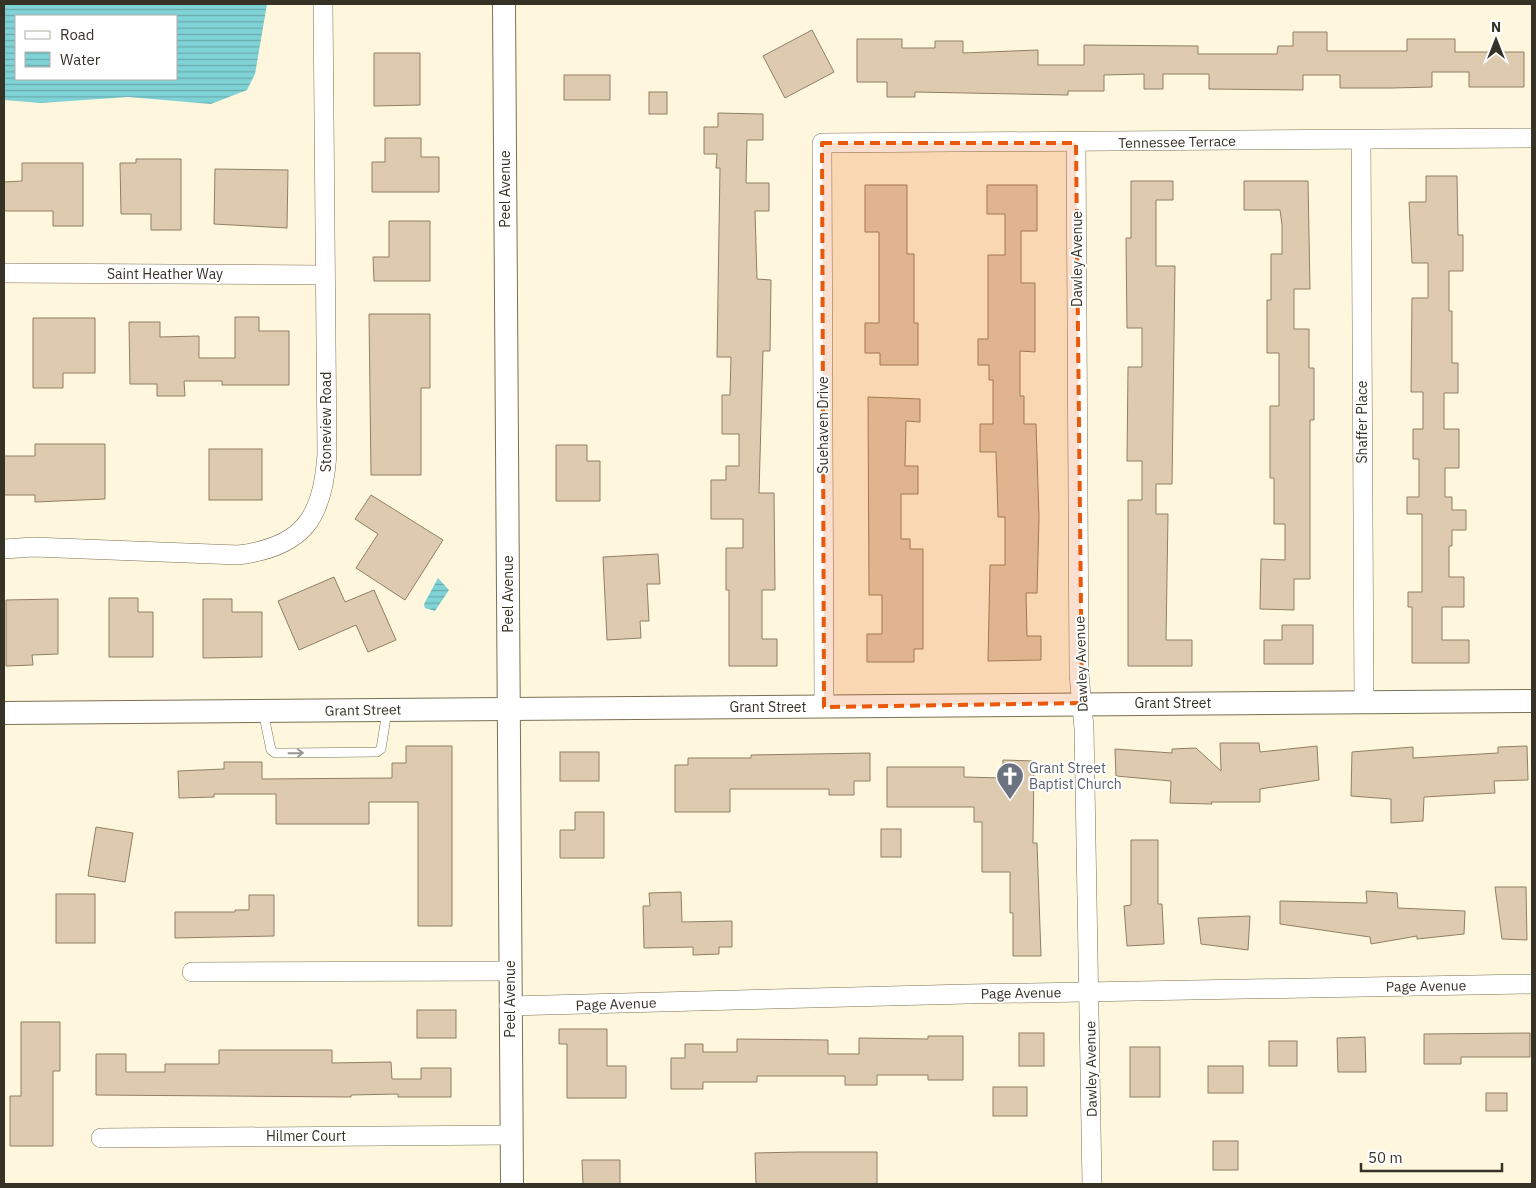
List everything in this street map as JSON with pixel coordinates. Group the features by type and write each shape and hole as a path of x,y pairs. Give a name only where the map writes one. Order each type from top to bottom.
{"street":[{"name":"Stoneview Road","path":"4,549 33,547 238,555 264,552 289,542 306,525 319,503 325,481 323,4"},
{"name":"Peel Avenue","path":"504,4 509,1006 512,1184"},
{"name":"Tennessee Terrace","path":"822,143 1076,143 1532,138"},
{"name":"Shaffer Place","path":"1360,140 1364,703"},
{"name":"Suehaven Drive","path":"822,143 824,707"},
{"name":"Dawley Avenue","path":"1076,143 1079,664 1082,703 1090,992 1092,1184"},
{"name":"Saint Heather Way","path":"4,273 325,275"},
{"name":"Grant Street","path":"4,713 824,707 1082,703 1532,701"},
{"path":"192,972 509,971"},
{"name":"Page Avenue","path":"509,1006 1090,992 1532,984"},
{"name":"Hilmer Court","path":"102,1138 511,1135"}],"lane":[{"path":"263,711 271,750 275,753 286,753 377,752 381,749 388,710"}],"highlighted area":[{"path":"822,143 1076,143 1082,703 824,707"}],"water":[{"path":"4,4 267,4 255,74 247,90 211,104 128,97 41,103 4,100"},
{"path":"438,578 449,590 435,611 425,608 424,604"}],"building":[{"path":"812,30 834,72 785,98 763,56"},
{"path":"1293,32 1327,32 1327,51 1407,51 1407,39 1455,39 1455,52 1524,52 1524,87 1469,87 1469,72 1432,72 1432,87 1340,88 1340,75 1303,75 1303,90 1209,89 1209,74 1163,74 1163,89 1144,89 1144,74 1104,75 1104,91 1068,91 1068,95 915,92 915,97 887,97 887,82 857,82 857,39 902,39 902,48 935,48 935,41 963,41 963,53 1038,50 1038,65 1084,65 1084,45 1198,46 1198,54 1277,54 1278,46 1293,46"},
{"path":"374,53 420,53 420,105 374,106"},
{"path":"564,75 610,75 610,100 564,100"},
{"path":"649,92 667,92 667,114 649,114"},
{"path":"718,113 763,114 763,140 747,140 746,183 769,183 769,211 755,211 757,279 771,280 770,351 763,351 759,493 774,493 775,590 762,590 762,639 777,639 777,666 729,666 729,590 726,590 726,548 743,548 743,519 711,519 711,480 726,480 726,466 739,466 739,434 722,434 722,395 730,395 731,357 717,357 720,168 716,168 717,154 704,154 704,127 718,127"},
{"path":"385,138 421,138 421,157 439,157 439,192 372,192 372,162 385,162"},
{"path":"136,159 181,159 181,230 151,230 151,214 121,214 120,163 136,163"},
{"path":"22,163 83,163 83,226 53,226 53,211 4,211 4,182 22,181"},
{"path":"215,169 288,170 287,228 214,224"},
{"path":"1426,176 1457,176 1458,235 1463,235 1463,271 1449,271 1449,311 1452,311 1452,363 1458,363 1458,393 1444,393 1444,429 1459,429 1459,468 1445,468 1445,497 1452,497 1452,510 1466,510 1466,530 1452,530 1452,546 1449,546 1449,577 1464,577 1464,607 1442,607 1442,640 1469,640 1469,663 1412,663 1412,607 1408,607 1408,592 1422,592 1422,514 1407,514 1407,497 1419,497 1419,459 1413,459 1413,429 1423,429 1423,392 1411,392 1412,298 1428,298 1428,263 1412,263 1409,202 1426,202"},
{"path":"1131,181 1173,181 1173,200 1156,200 1156,266 1175,266 1172,484 1156,484 1156,514 1168,514 1166,640 1192,640 1192,666 1128,666 1128,500 1142,500 1142,461 1127,461 1128,367 1142,367 1142,328 1127,328 1126,238 1131,238"},
{"path":"1244,181 1308,181 1310,289 1294,289 1294,329 1309,329 1309,368 1314,368 1314,420 1310,420 1310,579 1294,579 1294,610 1260,609 1261,559 1285,560 1285,524 1274,524 1274,478 1270,478 1270,406 1279,406 1279,353 1267,353 1267,300 1271,300 1271,254 1282,254 1282,225 1280,210 1244,210"},
{"path":"865,185 907,185 907,254 914,254 914,323 918,323 918,365 880,365 880,353 865,353 865,323 879,323 879,232 865,232"},
{"path":"987,185 1037,185 1037,231 1021,231 1021,283 1035,283 1035,352 1020,351 1020,396 1024,396 1024,424 1036,424 1039,517 1037,593 1026,593 1027,636 1041,636 1041,660 988,661 990,565 1005,565 1005,517 998,517 996,452 980,452 980,424 993,424 993,380 989,380 989,365 978,365 978,339 988,339 988,255 1005,255 1005,214 987,214"},
{"path":"389,221 430,221 430,281 374,281 373,257 389,257"},
{"path":"369,314 430,314 430,388 421,388 421,475 371,475"},
{"path":"235,317 259,317 259,331 289,331 289,385 222,385 222,381 184,381 185,396 157,396 157,384 130,384 129,322 160,322 160,337 199,336 199,358 235,358"},
{"path":"33,318 95,318 95,373 63,373 63,388 33,388"},
{"path":"868,397 920,399 920,422 906,421 905,466 918,466 918,494 901,494 901,539 910,539 910,549 923,549 923,649 914,649 914,662 867,662 867,634 882,634 882,595 869,595"},
{"path":"35,444 105,444 105,499 35,502 35,495 4,495 4,456 35,456"},
{"path":"556,445 587,445 587,461 600,461 600,501 556,501"},
{"path":"209,449 262,449 262,500 209,500"},
{"path":"371,495 443,540 405,600 356,568 378,534 355,519"},
{"path":"658,554 660,584 647,584 649,621 640,621 641,638 607,640 603,557"},
{"path":"334,577 345,602 374,590 396,640 368,652 356,625 299,650 278,601"},
{"path":"109,598 138,598 138,612 153,612 153,657 109,657"},
{"path":"58,599 58,654 32,655 33,665 6,666 6,600"},
{"path":"203,599 232,599 232,612 262,612 262,657 203,658"},
{"path":"1282,625 1313,625 1313,664 1264,664 1264,640 1282,640"},
{"path":"1220,743 1259,743 1260,752 1317,746 1319,780 1260,789 1260,802 1211,802 1212,804 1170,803 1171,781 1116,776 1115,749 1172,753 1172,749 1196,748 1221,771"},
{"path":"406,746 452,746 452,926 418,926 418,802 369,802 369,824 276,824 276,794 214,794 214,797 179,798 178,771 224,769 224,762 262,762 262,779 392,778 392,763 406,763"},
{"path":"1527,746 1528,780 1494,781 1495,793 1424,797 1423,821 1391,823 1391,799 1351,796 1352,752 1413,747 1413,758 1498,753 1498,747"},
{"path":"560,752 599,752 599,781 560,781"},
{"path":"870,753 870,781 854,781 854,795 829,795 829,789 730,789 730,812 675,812 675,765 688,765 688,758 751,758 751,755"},
{"path":"1003,760 1034,761 1033,843 1037,843 1041,956 1013,956 1013,913 1010,913 1010,872 982,872 982,822 974,822 974,807 887,807 887,767 964,767 964,777 1003,778"},
{"path":"575,812 604,812 604,858 560,858 560,830 575,830"},
{"path":"96,827 133,833 125,882 88,876"},
{"path":"881,829 901,829 901,857 881,857"},
{"path":"1131,840 1158,840 1158,904 1162,904 1164,944 1127,946 1124,906 1131,905"},
{"path":"1495,887 1526,887 1527,940 1502,939"},
{"path":"1366,891 1397,893 1398,908 1465,911 1464,934 1417,939 1417,936 1371,944 1370,937 1280,924 1280,901 1367,903"},
{"path":"681,892 682,922 732,921 732,947 719,947 719,954 693,955 693,947 644,948 643,906 650,906 649,893"},
{"path":"56,894 95,894 95,943 56,943"},
{"path":"249,895 274,895 274,936 175,938 175,912 235,912 235,910 249,910"},
{"path":"1250,916 1248,950 1201,944 1198,918"},
{"path":"417,1010 456,1010 456,1038 417,1038"},
{"path":"21,1022 60,1022 60,1071 53,1071 53,1146 10,1146 10,1096 21,1096"},
{"path":"559,1029 607,1029 607,1066 626,1066 626,1098 567,1098 567,1044 559,1044"},
{"path":"1019,1033 1044,1033 1044,1066 1019,1066"},
{"path":"1530,1033 1530,1057 1461,1057 1461,1064 1424,1064 1424,1034"},
{"path":"928,1036 963,1036 963,1080 928,1080 928,1075 877,1075 877,1085 845,1085 845,1076 757,1076 757,1082 703,1082 703,1089 671,1089 671,1058 685,1058 685,1044 703,1044 703,1052 737,1052 737,1039 828,1040 828,1054 859,1054 859,1038 928,1039"},
{"path":"1365,1037 1366,1072 1338,1072 1337,1038"},
{"path":"1269,1041 1297,1041 1297,1066 1269,1066"},
{"path":"1130,1047 1160,1047 1160,1097 1130,1097"},
{"path":"219,1050 332,1050 332,1063 391,1062 392,1079 421,1079 421,1068 451,1068 451,1097 398,1097 398,1094 351,1095 351,1097 96,1095 96,1054 126,1054 126,1072 165,1072 165,1064 219,1064"},
{"path":"1208,1066 1243,1066 1243,1093 1208,1093"},
{"path":"993,1087 1027,1087 1027,1116 993,1116"},
{"path":"1486,1093 1507,1093 1507,1111 1486,1111"},
{"path":"1213,1141 1238,1141 1238,1170 1213,1170"},
{"path":"877,1152 877,1184 756,1184 755,1153"},
{"path":"582,1160 620,1160 620,1184 583,1184"}],"place":[{"name":"Grant Street Baptist Church","path":"1010,800"}]}
